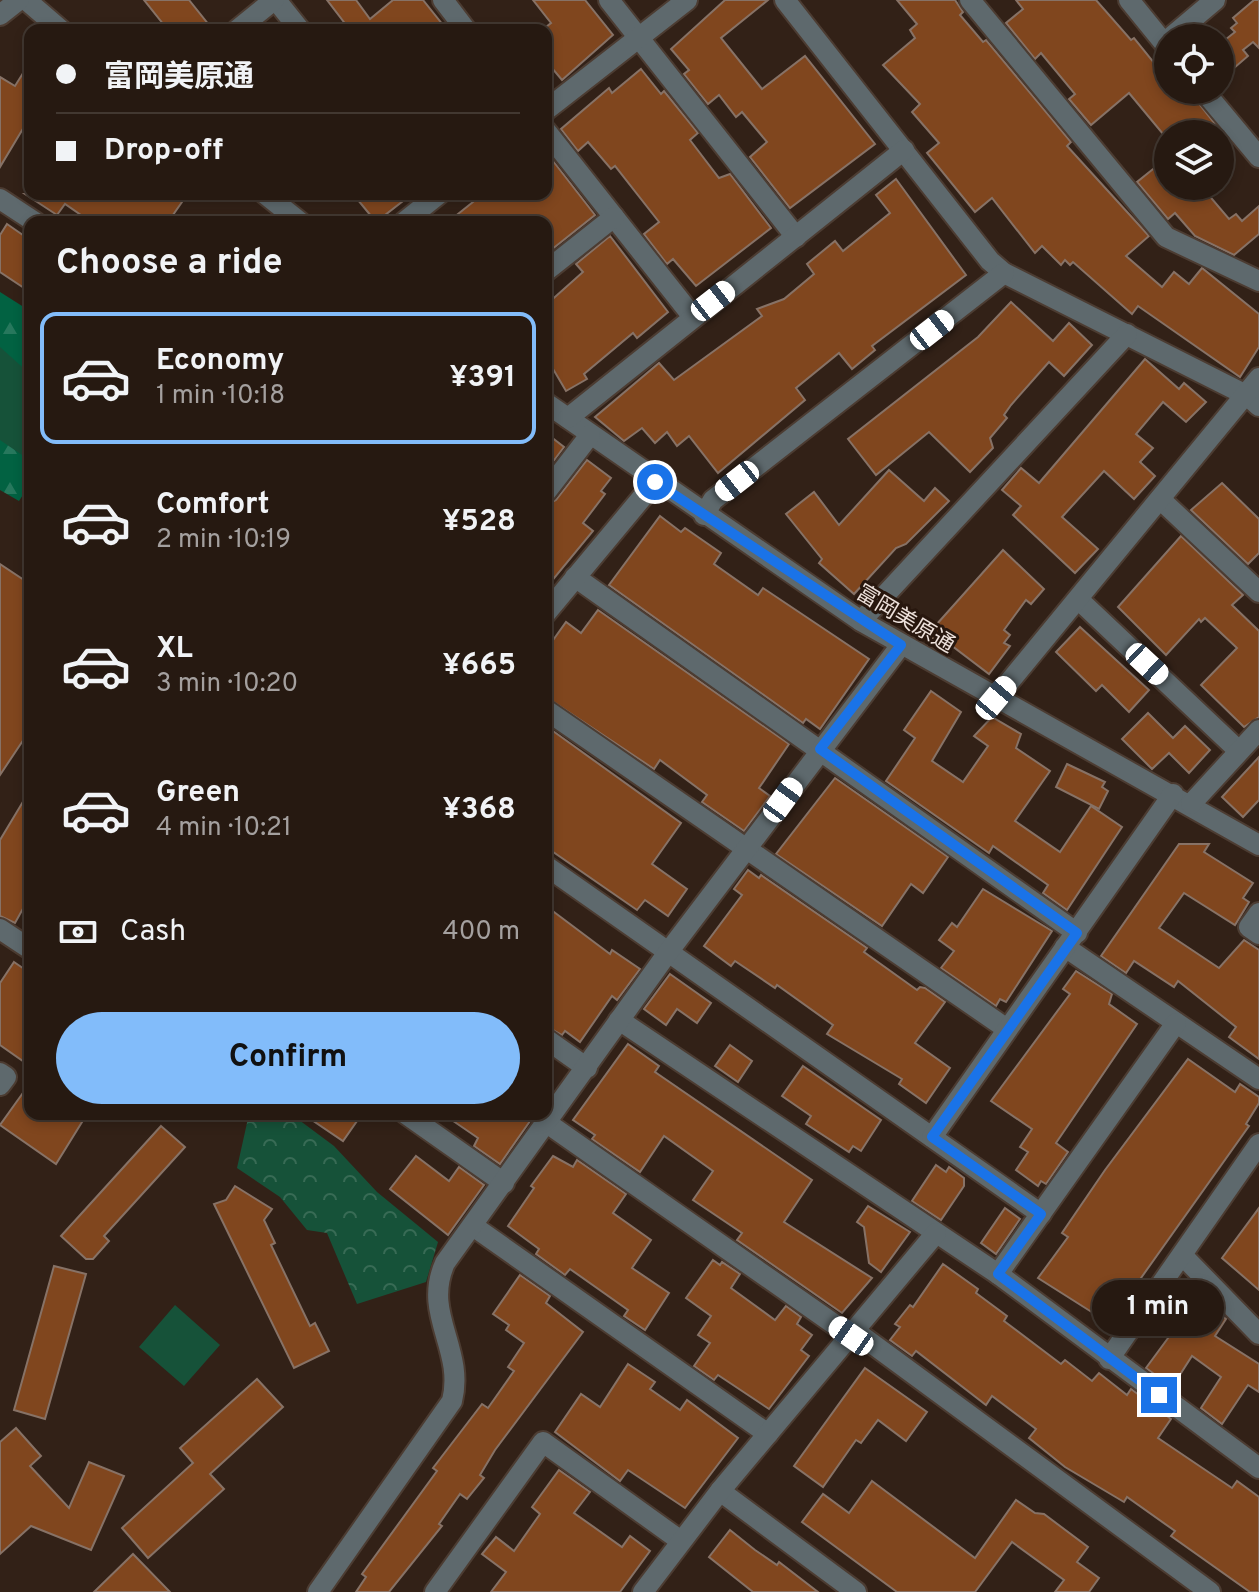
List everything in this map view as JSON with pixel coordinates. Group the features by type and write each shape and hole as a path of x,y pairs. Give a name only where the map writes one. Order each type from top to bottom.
{"street":[{"path":"0,15 19,0"},
{"path":"26,0 54,24"},
{"path":"245,24 275,0 295,24"},
{"path":"443,0 461,24"},
{"path":"609,0 796,237"},
{"path":"552,105 687,0"},
{"path":"785,0 990,261 1004,273 1255,393 1160,499 996,698"},
{"path":"970,0 1166,237 1259,281"},
{"path":"1129,0 1154,27"},
{"path":"1188,24 1215,0"},
{"path":"1215,104 1259,157"},
{"path":"552,139 693,317"},
{"path":"568,418 904,150"},
{"path":"0,199 26,216"},
{"path":"272,200 292,216"},
{"path":"411,216 429,200"},
{"path":"552,266 614,217"},
{"path":"704,515 713,500 1004,273"},
{"path":"861,621 1127,334"},
{"name":"富岡美原通","path":"552,407 655,482 861,621 1259,845"},
{"path":"552,484 590,435"},
{"path":"552,606 655,482"},
{"path":"1160,499 1259,592"},
{"path":"575,577 820,749 1176,1023 1259,1079"},
{"path":"1078,599 1239,751"},
{"path":"552,1116 669,951 901,645"},
{"path":"552,714 1007,1029"},
{"path":"932,1137 1071,940 1182,799 1259,730"},
{"path":"552,870 1041,1214"},
{"path":"1259,913 1249,927 1259,934"},
{"path":"0,929 24,945"},
{"path":"619,1020 998,1274 1259,1468"},
{"path":"998,1274 1176,1023"},
{"path":"552,1043 587,1068"},
{"path":"0,1073 6,1077 0,1085"},
{"path":"415,1120 504,1183"},
{"path":"318,1592 452,1401 456,1363 438,1308 437,1285 445,1263 549,1120"},
{"path":"547,1123 853,1333 1210,1592"},
{"path":"1109,1359 1259,1144"},
{"path":"473,1226 768,1434"},
{"path":"643,1592 720,1491 936,1233"},
{"path":"1182,1255 1259,1334"},
{"path":"435,1592 543,1442 681,1541"},
{"path":"720,1491 856,1592"}],"green space":[{"path":"0,292 24,307 24,493 19,501 0,490"},
{"path":"0,347 24,369 24,452 22,455 0,440"},
{"path":"248,1120 299,1120 334,1146 377,1192 438,1242 426,1282 357,1304 327,1233 307,1230 280,1197 237,1168"},
{"path":"175,1305 220,1345 184,1386 139,1347"}],"building":[{"path":"144,0 189,0 208,24 163,24"},
{"path":"327,0 356,0 370,19 393,0 423,0 442,24 345,24"},
{"path":"533,0 585,0 613,35 562,80 552,68 551,23"},
{"path":"725,0 768,0 721,38 762,89 805,56 875,144 790,208 750,157 767,142 742,112 736,117 719,95 708,104 684,74 689,70 671,49"},
{"path":"897,0 955,0 963,12 960,15 983,42 986,40 1071,142 1067,146 1149,236 1126,256 1162,287 1174,272 1189,284 1202,268 1259,314 1259,347 1240,377 1138,306 1132,314 1073,262 1070,265 1065,260 1061,265 1042,246 1035,253 992,198 975,212 927,153 939,143 912,112 920,104 883,65 915,38 910,30 917,24"},
{"path":"1016,0 1096,0 1154,63 1154,104 1199,104 1212,120 1154,120 1154,123 1129,93 1091,125 1069,99 1075,94 1041,53 1035,59 1006,23 1023,9"},
{"path":"1254,0 1259,0 1259,48 1253,42 1243,50 1248,56 1234,68 1234,26 1237,23 1233,18"},
{"path":"641,69 661,94 664,91 698,133 690,140 719,178 730,174 771,228 696,286 673,259 667,264 644,234 659,222 615,166 611,169 588,142 578,151 561,129 609,88 612,93"},
{"path":"24,72 24,127 0,167 0,77 15,86"},
{"path":"552,160 595,215 552,249 552,216 456,216 476,200 552,200"},
{"path":"1154,168 1154,200 1213,200 1229,219 1236,214 1242,221 1259,206 1259,234 1234,255 1195,236 1175,213 1168,219 1137,182"},
{"path":"896,179 966,275 872,346 875,350 852,369 839,353 796,388 805,400 718,473 689,436 677,446 667,432 655,443 642,428 624,441 595,417 659,363 674,380 762,316 757,309 784,299 814,274 807,264 835,241 843,251 890,213 876,195"},
{"path":"34,200 182,202 172,216 82,216 65,204 57,215"},
{"path":"358,200 404,200 384,216 371,216"},
{"path":"7,224 24,236 24,288 0,272 0,235"},
{"path":"610,236 668,312 637,338 633,333 584,374 587,379 566,391 552,367 552,300 583,272 576,264"},
{"path":"1011,302 1053,341 1069,323 1092,345 1064,376 1049,362 1011,405 1004,415 1007,418 990,438 993,448 970,472 929,432 876,475 848,439 978,337"},
{"path":"1145,359 1179,389 1184,383 1206,402 1186,422 1163,402 1136,434 1153,448 1140,462 1155,476 1134,499 1104,471 1062,517 1098,549 1075,573 1013,515 1021,506 1002,490 1021,468 1039,483"},
{"path":"552,438 564,447 552,463"},
{"path":"587,460 611,478 601,491 605,494 583,523 593,531 552,581 552,502"},
{"path":"889,470 924,501 935,488 949,501 906,544 896,548 854,594 819,563 822,559 786,514 814,492 839,525"},
{"path":"1222,483 1259,519 1259,553 1248,564 1191,510"},
{"path":"660,516 681,532 685,528 721,553 714,564 758,595 763,588 869,659 820,729 806,719 803,723 609,585"},
{"path":"1181,536 1243,595 1232,605 1259,631 1259,717 1244,727 1201,685 1237,648 1205,618 1201,622 1199,619 1166,655 1118,607"},
{"path":"1003,550 1044,589 1031,604 1026,600 1004,630 1010,635 1004,643 1010,646 989,674 952,646 948,651 928,634"},
{"path":"0,564 24,580 24,739 0,775"},
{"path":"598,610 789,744 759,788 770,796 744,831 702,802 707,795 660,760 654,769 552,701 552,642 566,622 581,633"},
{"path":"1080,627 1149,690 1129,712 1102,685 1096,691 1056,652"},
{"path":"931,691 961,712 932,761 963,782 988,746 974,736 992,717 1021,734 1016,748 1050,771 1015,821 1060,852 1091,806 1122,827 1067,910 1043,893 1048,885 993,846 989,853 886,781 915,738 904,730"},
{"path":"1148,713 1173,738 1185,726 1210,750 1189,773 1169,753 1152,769 1122,739"},
{"path":"552,730 681,823 652,864 687,889 668,916 645,900 637,910 552,851"},
{"path":"1259,757 1259,800 1243,817 1222,797"},
{"path":"1067,764 1105,782 1102,787 1108,791 1099,809 1056,787"},
{"path":"835,778 948,857 923,893 911,884 882,926 776,854"},
{"path":"24,800 24,907 15,923 0,916 0,840"},
{"path":"1179,844 1209,844 1204,852 1253,883 1243,898 1249,902 1235,925 1184,893 1159,928 1219,968 1244,940 1259,950 1259,1059 1229,1037 1236,1027 1178,981 1174,987 1134,961 1126,973 1101,956"},
{"path":"748,870 759,878 761,875 867,948 864,952 917,990 925,988 945,1002 915,1043 950,1068 926,1103 899,1084 902,1079 827,1034 833,1025 777,985 775,988 735,961 731,966 704,946 742,895 734,889"},
{"path":"983,889 1052,931 1006,1002 1000,999 996,1006 941,968 954,951 939,940 952,923 957,927"},
{"path":"552,910 610,954 612,950 640,969 617,1000 612,996 580,1042 565,1031 562,1035 552,1029"},
{"path":"14,962 24,969 24,1062 0,1045 0,983"},
{"path":"1076,971 1112,994 1109,1004 1137,1024 1056,1143 1068,1152 1046,1184 1041,1181 1038,1186 1016,1170 1028,1152 1020,1147 1032,1129 991,1101 1070,994 1063,989"},
{"path":"670,974 711,1003 697,1023 677,1009 666,1025 644,1009"},
{"path":"628,1044 659,1066 655,1072 812,1180 784,1222 872,1278 842,1313 737,1240 742,1233 693,1200 713,1171 664,1136 640,1172 592,1139 595,1135 573,1120"},
{"path":"730,1045 752,1061 738,1082 715,1066"},
{"path":"1188,1059 1235,1092 1240,1084 1259,1097 1259,1103 1246,1124 1249,1126 1109,1323 1038,1278 1068,1237 1062,1233 1105,1170"},
{"path":"803,1066 881,1120 861,1151 853,1146 849,1152 806,1124 811,1116 782,1096"},
{"path":"24,1091 24,1120 83,1120 56,1164 0,1125"},
{"path":"312,1120 357,1121 343,1141"},
{"path":"452,1120 531,1120 500,1164 474,1146 478,1138"},
{"path":"161,1126 185,1147 104,1236 109,1241 93,1259 86,1259 61,1236"},
{"path":"416,1156 449,1181 459,1167 484,1185 448,1235 390,1189"},
{"path":"553,1156 573,1167 577,1160 626,1194 613,1213 651,1240 632,1268 669,1293 645,1330 624,1316 628,1310 570,1269 565,1275 536,1254 539,1249 508,1226"},
{"path":"936,1165 946,1172 949,1167 964,1178 964,1186 941,1220 912,1201"},
{"path":"235,1186 272,1209 264,1220 275,1243 271,1245 310,1326 315,1323 329,1351 294,1368 214,1204 226,1200"},
{"path":"868,1206 910,1232 881,1272 869,1263 864,1227 857,1222"},
{"path":"1005,1208 1020,1219 996,1254 981,1243"},
{"path":"1259,1208 1259,1290 1222,1258"},
{"path":"713,1260 740,1274 731,1288 775,1320 786,1306 801,1317 797,1324 812,1335 801,1350 809,1356 769,1409 718,1375 714,1380 694,1366 710,1343 698,1335 711,1316 686,1298"},
{"path":"943,1264 978,1289 976,1293 1007,1316 1004,1321 1061,1364 1065,1360 1092,1381 1099,1373 1127,1395 1131,1389 1171,1419 1158,1438 1232,1488 1237,1481 1259,1497 1259,1592 1250,1592 1171,1536 1175,1531 1127,1497 1124,1502 1065,1467 1029,1438 1036,1429 992,1396 986,1405 916,1351 912,1356 890,1340 900,1327 895,1324 910,1305 913,1307"},
{"path":"54,1266 86,1274 45,1419 14,1410"},
{"path":"520,1275 550,1296 546,1303 583,1332 495,1450 480,1475 484,1478 467,1499 460,1494 439,1524 442,1526 389,1592 356,1592 366,1577 362,1574 437,1471 433,1468 482,1404 488,1408 514,1371 508,1367 524,1343 506,1330 509,1325 493,1314"},
{"path":"1193,1294 1226,1319 1215,1336 1259,1364 1259,1392 1248,1385 1222,1424 1201,1408 1221,1377 1192,1356 1172,1387 1146,1368 1185,1315 1182,1313"},
{"path":"628,1364 655,1382 650,1389 680,1410 687,1400 738,1438 685,1508 628,1470 620,1481 555,1432 581,1394 600,1407"},
{"path":"865,1368 927,1412 906,1441 878,1420 861,1443 856,1440 823,1487 794,1466"},
{"path":"257,1379 283,1407 210,1474 224,1489 148,1558 122,1528 193,1463 180,1448"},
{"path":"16,1428 41,1456 30,1466 69,1508 89,1462 124,1476 91,1550 31,1526 0,1554 0,1442"},
{"path":"559,1470 590,1492 574,1513 622,1547 630,1536 650,1551 620,1592 491,1592 506,1572 482,1554 496,1537 514,1551 540,1514 532,1507"},
{"path":"872,1481 975,1558 1016,1500 1035,1513 1044,1514 1088,1547 1077,1562 1099,1578 1089,1592 1055,1592 1064,1580 1012,1542 975,1592 897,1592 802,1522 823,1494 849,1513"},
{"path":"730,1530 818,1592 753,1592 709,1557"},
{"path":"133,1554 170,1592 94,1592"}],"route":[{"path":"655,482 901,645 820,749 1077,933 932,1137 1041,1214 998,1274 1159,1395"}]}
